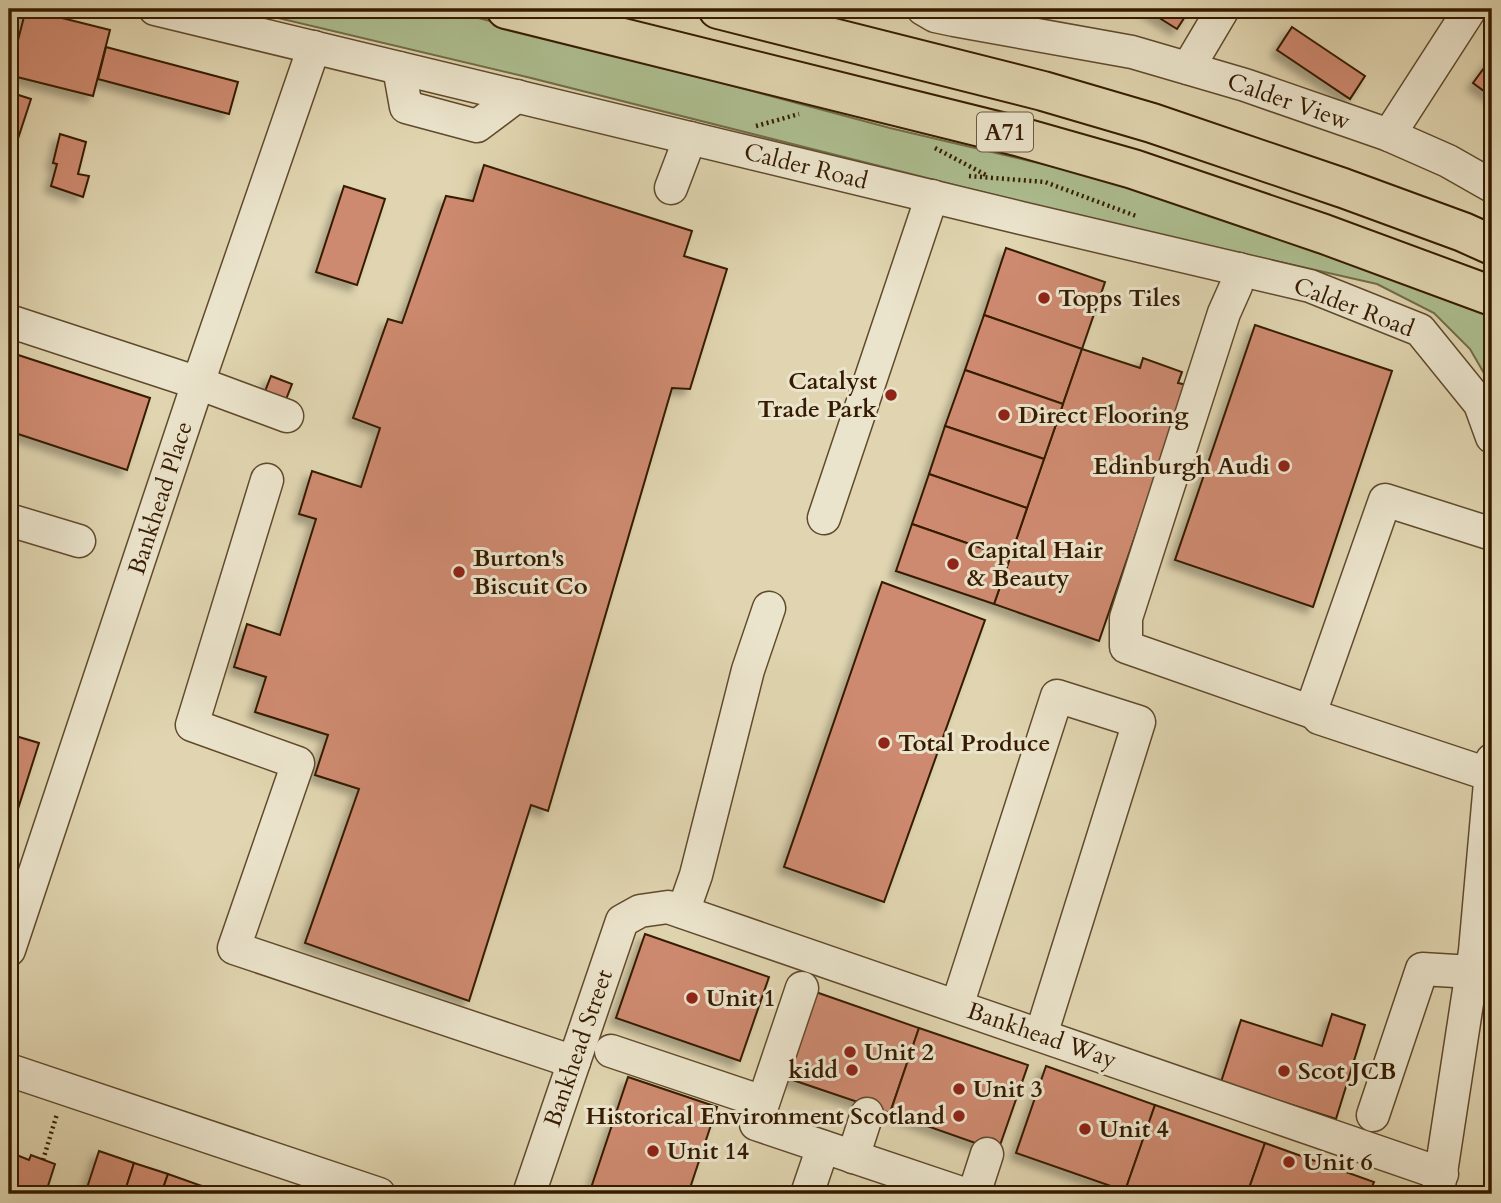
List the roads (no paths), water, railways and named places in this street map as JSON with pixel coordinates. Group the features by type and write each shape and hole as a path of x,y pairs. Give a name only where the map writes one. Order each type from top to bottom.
{"main road":[{"name":"A71","path":"506,9 1030,139 1133,169 1324,234 1492,296"},
{"name":"A71","path":"718,9 1043,91 1152,123 1343,188 1492,245"}],"street":[{"name":"Calder Road","path":"155,9 1310,286 1420,330 1480,404 1492,437"},
{"name":"Calder View","path":"923,9 935,16 954,20 1132,51 1245,85 1389,135 1448,161 1492,186"},
{"path":"1188,68 1223,9"},
{"path":"1389,135 1469,11"},
{"name":"Bankhead Place","path":"9,950 198,383 314,47"},
{"path":"671,188 690,138"},
{"path":"824,518 932,196"},
{"path":"1240,269 1126,618 1126,647 1315,713"},
{"path":"9,321 198,383 287,416"},
{"path":"267,480 192,724 298,764 234,948 574,1062"},
{"path":"1440,1184 1484,940 1492,767 1318,718 1312,708 1385,500 1492,534"},
{"path":"9,520 79,541"},
{"path":"683,912 699,864 748,670 769,608"},
{"path":"957,1006 1057,696 1139,722 1041,1035"},
{"name":"Bankhead Way","path":"640,911 668,907 683,912 1041,1035 1440,1184"},
{"name":"Bankhead Street","path":"529,1194 622,921 640,911"},
{"path":"1374,1115 1422,969 1478,982"},
{"path":"802,988 756,1124 964,1194"},
{"path":"611,1051 763,1102"},
{"path":"9,1070 379,1194"},
{"path":"807,1194 867,1114"},
{"path":"974,1194 987,1154"}],"place":[{"name":"Topps Tiles","path":"1044,298"},
{"name":"Catalyst Trade Park","path":"891,395"},
{"name":"Direct Flooring","path":"1004,415"},
{"name":"Edinburgh Audi","path":"1284,466"},
{"name":"Capital Hair & Beauty","path":"953,564"},
{"name":"Burton's Biscuit Co","path":"459,572"},
{"name":"Total Produce","path":"884,743"},
{"name":"Unit 1","path":"692,998"},
{"name":"Unit 2","path":"850,1052"},
{"name":"kidd","path":"852,1070"},
{"name":"Scot JCB","path":"1284,1071"},
{"name":"Unit 3","path":"959,1089"},
{"name":"Historical Environment Scotland","path":"959,1116"},
{"name":"Unit 4","path":"1085,1129"},
{"name":"Unit 14","path":"653,1151"},
{"name":"Unit 6","path":"1289,1162"}]}
